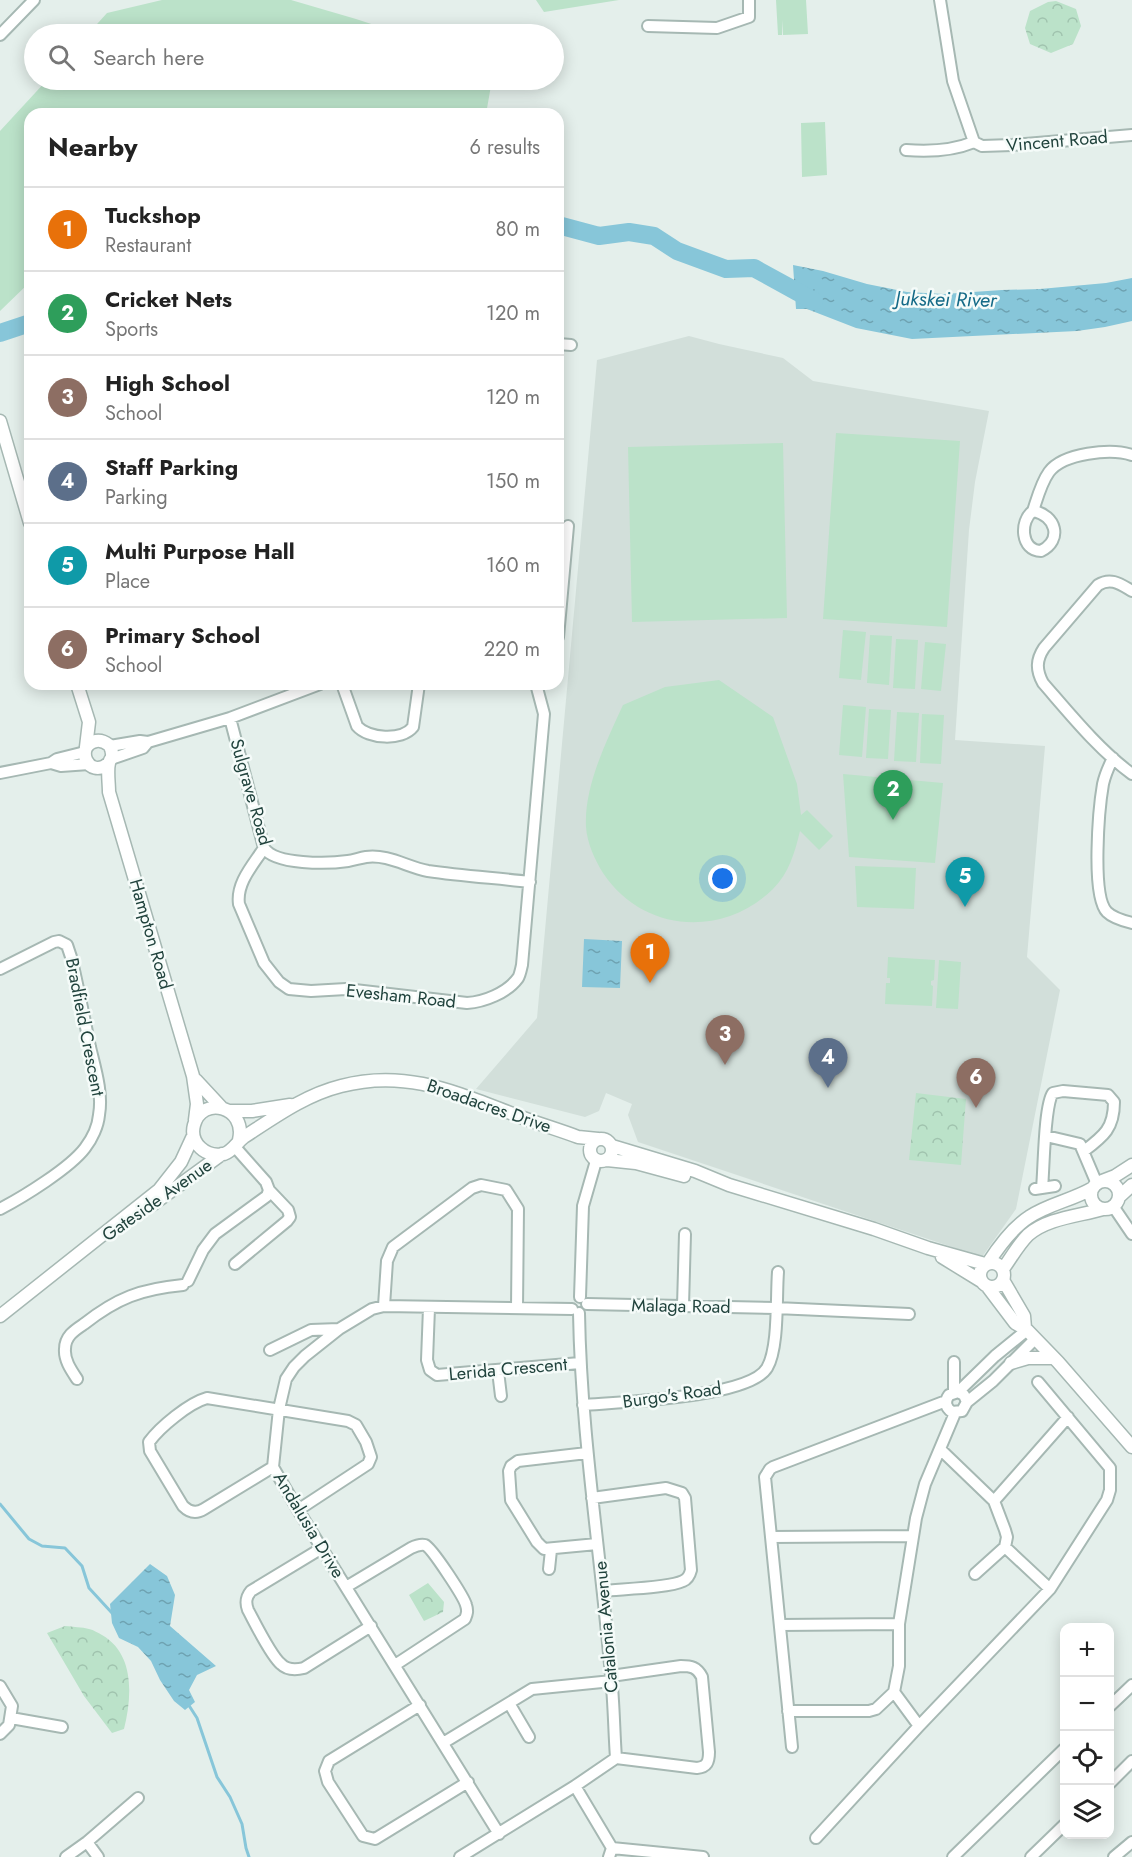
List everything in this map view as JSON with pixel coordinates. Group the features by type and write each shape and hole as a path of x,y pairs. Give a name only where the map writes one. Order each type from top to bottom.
{"street":[{"path":"0,35 34,0"},
{"path":"648,26 723,27 749,17 749,0"},
{"path":"940,0 953,81 978,144"},
{"name":"Vincent Road","path":"906,150 935,151 978,144 1132,135"},
{"path":"564,344 571,345"},
{"path":"0,421 24,503"},
{"path":"1033,511 1047,474 1060,462 1106,452 1132,455"},
{"path":"564,570 568,526"},
{"path":"1132,591 1120,583 1106,580 1095,588 1044,648 1037,663 1039,677 1043,683 1078,723 1132,774"},
{"path":"80,690 89,723 88,758"},
{"path":"88,758 93,741 148,742 230,718 304,690"},
{"path":"344,690 357,726 361,731 377,736 403,734 410,731 413,727 418,690"},
{"name":"Evesham Road","path":"264,848 240,886 239,904 264,963 270,973 284,986 297,990 346,989 467,1003 484,1000 507,988 519,976 522,965 544,714 538,690"},
{"name":"Sulgrave Road","path":"230,718 264,848 271,855 284,860 338,862 382,857 426,870 530,882"},
{"path":"89,723 106,743"},
{"path":"88,758 101,768 110,761 147,746 148,742"},
{"name":"Hampton Road","path":"106,743 112,750 110,792"},
{"path":"0,773 51,763 62,766 88,758"},
{"name":"Hampton Road","path":"88,758 110,792 194,1076 197,1104 195,1121"},
{"path":"1113,758 1103,784 1098,858 1099,894 1107,913 1132,923"},
{"name":"Bradfield Crescent","path":"0,969 54,942 59,941 67,945 95,1067 100,1106 95,1130 84,1150 70,1164 0,1209"},
{"name":"Hampton Road","path":"194,1076 204,1090 226,1110"},
{"name":"Broadacres Drive","path":"222,1154 229,1152 237,1143 294,1105 333,1089 363,1082 390,1080 416,1082 461,1094 579,1137 606,1140 612,1146 695,1171 729,1185 874,1228 928,1248 999,1264 1024,1316 1029,1332"},
{"path":"1055,1186 1039,1188 1047,1111 1053,1093 1063,1091 1108,1095 1114,1101 1114,1116 1105,1134 1084,1151"},
{"name":"Broadacres Drive","path":"195,1121 206,1110 214,1107 252,1111 294,1105"},
{"path":"226,1110 236,1117 240,1124 241,1132 237,1143 267,1182 269,1190 288,1210 290,1217 235,1264"},
{"path":"195,1121 194,1136 201,1149 207,1153 222,1154"},
{"name":"Gateside Avenue","path":"91,1246 109,1228 167,1182 181,1162 194,1136"},
{"path":"1046,1136 1078,1143 1084,1151 1097,1185"},
{"path":"579,1137 597,1157"},
{"path":"576,1311 571,1302 573,1299 583,1300 583,1206 597,1157 592,1143 598,1139"},
{"path":"597,1157 612,1154 612,1146"},
{"name":"Gateside Avenue","path":"0,1316 91,1246 132,1220 222,1154"},
{"name":"Broadacres Drive","path":"597,1157 636,1163 706,1182 729,1185"},
{"path":"1132,1165 1081,1195 1030,1216 1012,1232 981,1270 984,1283 998,1285 1023,1240 1036,1229 1112,1204 1132,1185"},
{"path":"1110,1182 1114,1185 1119,1192 1112,1204 1098,1207 1092,1201 1092,1192 1097,1185 1110,1182"},
{"path":"384,1306 387,1261 393,1247 471,1188 481,1185 506,1190 518,1209 517,1308"},
{"path":"76,1379 64,1350 67,1339 73,1331 112,1303 147,1290 185,1283 215,1234 267,1196 269,1190"},
{"path":"1112,1204 1132,1234"},
{"path":"1012,1232 1023,1240"},
{"path":"683,1306 685,1234"},
{"name":"Broadacres Drive","path":"928,1248 984,1283 1015,1323 1029,1332 1054,1358 1132,1447"},
{"path":"776,1308 777,1272"},
{"name":"Malaga Road","path":"583,1300 909,1314"},
{"name":"Andalusia Drive","path":"499,1834 273,1467 279,1409 286,1379 294,1367 339,1329 365,1312 384,1306 576,1311"},
{"name":"Lerida Crescent","path":"429,1308 427,1360 432,1373 446,1376 580,1363"},
{"name":"Burgo's Road","path":"583,1405 709,1393 754,1379 763,1373 771,1359 776,1308"},
{"name":"Catalonia Avenue","path":"576,1311 587,1453 611,1678 616,1758"},
{"path":"270,1350 311,1330 339,1329"},
{"path":"792,1747 765,1477 770,1469 946,1401 949,1395 956,1392 994,1356 1029,1332"},
{"path":"946,1401 949,1410 956,1413 962,1411 967,1402 1009,1365 1029,1332"},
{"path":"994,1356 1009,1365"},
{"path":"1009,1365 1028,1358 1054,1358"},
{"path":"954,1362 956,1392"},
{"path":"498,1371 501,1396"},
{"path":"816,1838 1050,1589 1107,1500 1110,1490 1110,1468 1038,1382"},
{"path":"956,1392 964,1395 967,1402"},
{"path":"273,1467 200,1512 192,1512 183,1506 149,1447 149,1442 158,1431 199,1400 207,1398 352,1423 363,1435 370,1454 368,1464 298,1510"},
{"path":"788,1712 869,1711 876,1709 894,1692 899,1666 899,1624 913,1536 925,1484 956,1413"},
{"path":"994,1501 1068,1418"},
{"path":"941,1450 994,1501 1007,1536 1005,1547 975,1574"},
{"path":"587,1453 518,1461 511,1466 509,1471 511,1500 514,1508 544,1549 597,1544"},
{"path":"592,1498 666,1488 682,1493 685,1498 691,1570 685,1581 603,1591"},
{"path":"771,1537 913,1536"},
{"path":"346,1587 411,1548 420,1545 426,1546 436,1555 466,1602 465,1620 395,1665"},
{"path":"1005,1547 1050,1589"},
{"path":"322,1548 247,1595 248,1610 277,1659 287,1668 295,1670 304,1668 371,1626"},
{"path":"549,1569 551,1550"},
{"path":"780,1625 899,1624"},
{"path":"443,1743 523,1693 538,1688 681,1666 694,1668 702,1677 709,1752 707,1764 703,1767 616,1758 460,1857"},
{"path":"1114,1702 1132,1685"},
{"path":"0,1686 12,1706 9,1725 0,1734"},
{"path":"894,1692 919,1726"},
{"path":"508,1703 529,1737"},
{"path":"420,1705 329,1761 325,1770 328,1782 363,1836 375,1839 468,1782"},
{"path":"11,1718 62,1727"},
{"path":"953,1857 1060,1754"},
{"path":"1114,1779 1132,1761"},
{"path":"575,1786 610,1852 703,1857"},
{"path":"66,1857 138,1798"},
{"path":"1031,1857 1060,1830"},
{"path":"87,1842 98,1857"},
{"path":"1114,1857 1132,1842"}],"shaded area":[{"path":"689,336 783,358 813,381 989,411 975,482 969,530 955,740 1045,746 1027,957 1060,990 1016,1209 982,1257 638,1142 628,1115 632,1104 606,1093 599,1111 585,1117 476,1089 537,1018 597,360"}],"green space":[{"path":"162,0 291,0 371,24 97,24 107,13"},
{"path":"536,0 619,0 544,12"},
{"path":"776,0 806,0 808,34 783,35 782,20 782,35 778,35"},
{"path":"1056,1 1076,9 1081,26 1073,44 1051,53 1030,44 1025,28 1030,11 1048,2"},
{"path":"38,90 490,90 487,108 24,108 24,288 0,311 0,131"},
{"path":"825,122 827,175 802,177 801,123"},
{"path":"836,433 960,441 947,627 823,619"},
{"path":"783,443 787,618 632,622 628,447"},
{"path":"843,630 866,632 861,680 839,678"},
{"path":"870,635 892,636 889,685 867,683"},
{"path":"896,639 918,640 915,689 893,688"},
{"path":"925,642 946,644 941,691 921,689"},
{"path":"719,680 773,717 797,784 801,815 807,810 833,836 819,850 800,831 787,869 779,883 753,905 731,916 708,921 684,922 661,917 639,908 620,893 597,863 588,839 586,812 597,764 623,705 665,687"},
{"path":"843,705 866,707 862,757 839,755"},
{"path":"869,709 891,710 888,759 866,758"},
{"path":"897,712 919,713 916,762 894,761"},
{"path":"922,714 944,715 941,764 920,763"},
{"path":"843,774 943,783 935,863 849,857"},
{"path":"855,866 916,868 914,909 857,907"},
{"path":"888,957 935,960 934,980 931,981 932,1006 885,1004 886,983 890,983 890,978 887,978"},
{"path":"939,960 961,962 958,1009 936,1008"},
{"path":"916,1093 966,1099 961,1165 909,1160"},
{"path":"428,1583 444,1602 443,1612 424,1621 409,1595"},
{"path":"65,1626 94,1631 113,1643 120,1653 126,1665 129,1690 124,1729 112,1733 84,1696 47,1633"}],"water":[{"path":"793,265 907,292 944,294 1040,289 1106,283 1132,278 1132,321 1077,331 912,339 856,328 807,309 796,309"},
{"path":"584,939 622,941 620,988 582,987"},
{"path":"150,1564 167,1576 175,1595 170,1626 216,1666 197,1675 189,1690 195,1702 185,1710 174,1701 151,1661 138,1647 119,1638 112,1623 110,1604"}],"waterway":[{"name":"Jukskei River","path":"564,227 599,236 629,232 654,236 677,251 726,269 754,268 814,301"},
{"name":"Jukskei River","path":"0,333 24,325"},
{"path":"0,1504 29,1539 42,1546 65,1548 82,1566 89,1588 112,1613"},
{"path":"188,1704 197,1718 217,1777 230,1797 242,1824 249,1857"}],"place":[{"name":"Cricket Nets","path":"893,820"},
{"name":"Multi Purpose Hall","path":"965,907"},
{"name":"Tuckshop","path":"650,983"},
{"name":"High School","path":"725,1065"},
{"name":"Staff Parking","path":"828,1088"},
{"name":"Primary School","path":"976,1108"}]}
